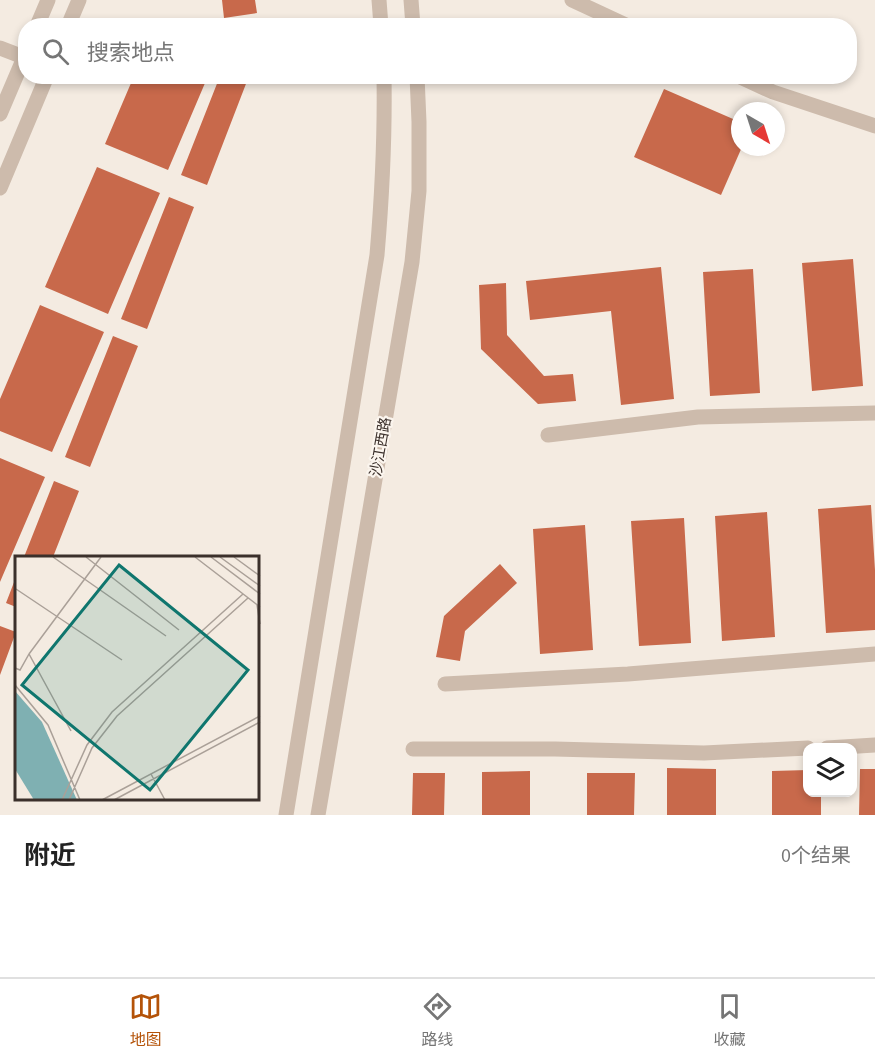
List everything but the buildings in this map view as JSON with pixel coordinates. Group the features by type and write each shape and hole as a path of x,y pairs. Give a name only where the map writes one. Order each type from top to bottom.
{"street":[{"path":"40,18 48,0"},
{"path":"71,18 79,0"},
{"path":"378,0 380,18"},
{"path":"411,0 413,18"},
{"path":"572,0 611,18"},
{"path":"0,48 18,54"},
{"path":"0,114 18,73"},
{"path":"0,188 44,84"},
{"path":"286,815 377,255 385,122 384,84"},
{"name":"沙江西路","path":"318,815 412,261 418,191 417,84"},
{"path":"756,84 875,126"},
{"path":"548,435 698,417 875,413"},
{"path":"445,684 628,674 875,654"},
{"path":"857,746 875,745"},
{"path":"413,749 555,749 704,753 803,748"}]}
